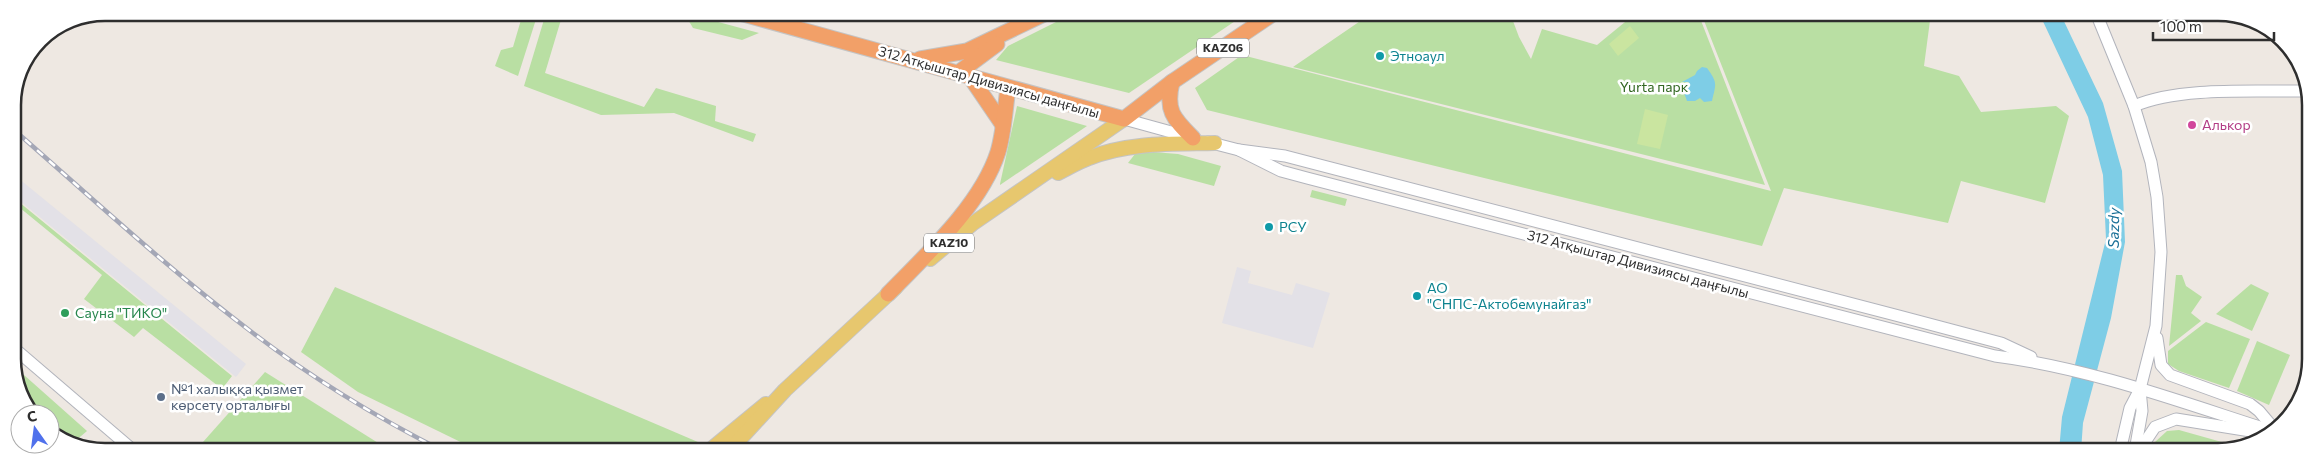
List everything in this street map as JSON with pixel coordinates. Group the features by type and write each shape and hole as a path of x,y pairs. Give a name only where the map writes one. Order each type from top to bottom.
{"highway":[{"name":"312 Атқыштар Дивизиясы даңғылы","path":"770,21 1124,119"},
{"path":"916,60 967,52 1030,21"},
{"name":"KАZ06","path":"1124,119 1172,82 1262,21"},
{"path":"1003,126 965,76 1015,29"},
{"path":"1172,82 1169,103 1172,113 1193,138"},
{"path":"888,294 965,209 987,178 998,152 1008,88"}],"main road":[{"path":"2099,21 2134,106 2151,162 2157,197 2161,252 2156,326 2158,356 2164,370 2170,375 2250,404 2260,411 2270,424"},
{"path":"2134,106 2162,97 2208,93 2300,91"},
{"name":"312 Атқыштар Дивизиясы даңғылы","path":"1124,119 1239,150 1285,156 2000,343 2042,362 2140,389 2266,427"},
{"name":"KAZ10","path":"736,443 785,390 888,294 972,224 1124,119"},
{"path":"1012,195 1089,158 1120,149 1151,145 1215,143"},
{"name":"312 Атқыштар Дивизиясы даңғылы","path":"1239,150 1281,170 1451,216 1994,356 2042,362"},
{"path":"1358,191 1361,176"},
{"path":"1451,216 1456,201"},
{"path":"1827,313 1831,298"},
{"path":"2122,443 2130,408 2140,389 2156,326"},
{"path":"21,354 125,443"},
{"path":"2136,443 2142,411 2140,389"},
{"name":"KAZ10","path":"719,443 749,416 785,390"},
{"path":"2144,443 2155,427 2176,419 2259,432"}],"shaded area":[{"path":"21,181 246,364 236,377 21,202"},
{"path":"1237,267 1251,271 1248,283 1292,295 1296,283 1330,293 1313,348 1222,323"}],"green space":[{"path":"521,21 535,21 518,76 495,66 501,50 513,47"},
{"path":"544,21 561,21 545,73 644,107 656,88 716,106 715,121 756,134 753,142 674,113 601,115 524,86"},
{"path":"689,21 714,21 759,33 742,40 693,28"},
{"path":"1058,21 1235,21 1129,93 996,60 1008,46"},
{"name":"Yurta парк","path":"1360,21 1513,21 1531,59 1542,29 1597,45 1626,21 1701,21 1765,185 1293,67"},
{"path":"1704,21 1930,21 1924,66 1959,76 1981,112 2056,106 2069,116 2045,203 1961,181 1948,223 1784,188 1762,246 1207,110 1195,88 1242,55 1771,191"},
{"path":"1630,26 1639,38 1618,56 1609,44"},
{"path":"1017,106 1087,126 1000,185 1000,184"},
{"path":"1645,109 1668,115 1660,149 1637,144"},
{"path":"1153,152 1178,154 1221,166 1214,186 1128,163 1135,154"},
{"path":"1312,190 1347,199 1345,206 1310,197"},
{"path":"21,204 232,376 222,389 143,328 134,337 84,299 102,275 21,209"},
{"path":"2176,275 2182,275 2186,286 2202,297 2191,313 2201,321 2169,346"},
{"path":"2251,284 2269,293 2252,331 2216,314"},
{"path":"335,287 700,443 463,443 358,392 301,352"},
{"path":"2206,322 2250,339 2229,388 2179,371 2168,364 2168,351"},
{"path":"2257,341 2290,355 2269,405 2237,391"},
{"path":"265,372 378,443 202,443"},
{"path":"23,374 57,404 35,404 28,391"},
{"path":"60,407 87,431 79,438 60,430"},
{"path":"2179,430 2224,443 2155,443 2167,431"}],"water":[{"name":"Sazdy","path":"2043,21 2064,21 2103,103 2122,171 2125,242 2111,318 2083,423 2082,443 2060,443 2062,417 2106,239 2103,175 2088,117"},
{"path":"1702,67 1707,68 1713,77 1715,87 1712,101 1704,102 1700,98 1695,101 1687,101 1683,90 1689,82 1682,82 1695,75"}],"railway":[{"path":"21,136 161,259 253,333 298,366 345,396 428,443"}],"place":[{"name":"Этноаул","path":"1380,56"},
{"name":"Алькор","path":"2192,125"},
{"name":"РСУ","path":"1269,227"},
{"name":"АО \"СНПС-Актобемунайгаз\"","path":"1417,296"},
{"name":"Сауна \"ТИКО\"","path":"65,313"},
{"name":"№1 халыққа қызмет көрсету орталығы","path":"161,397"}]}
